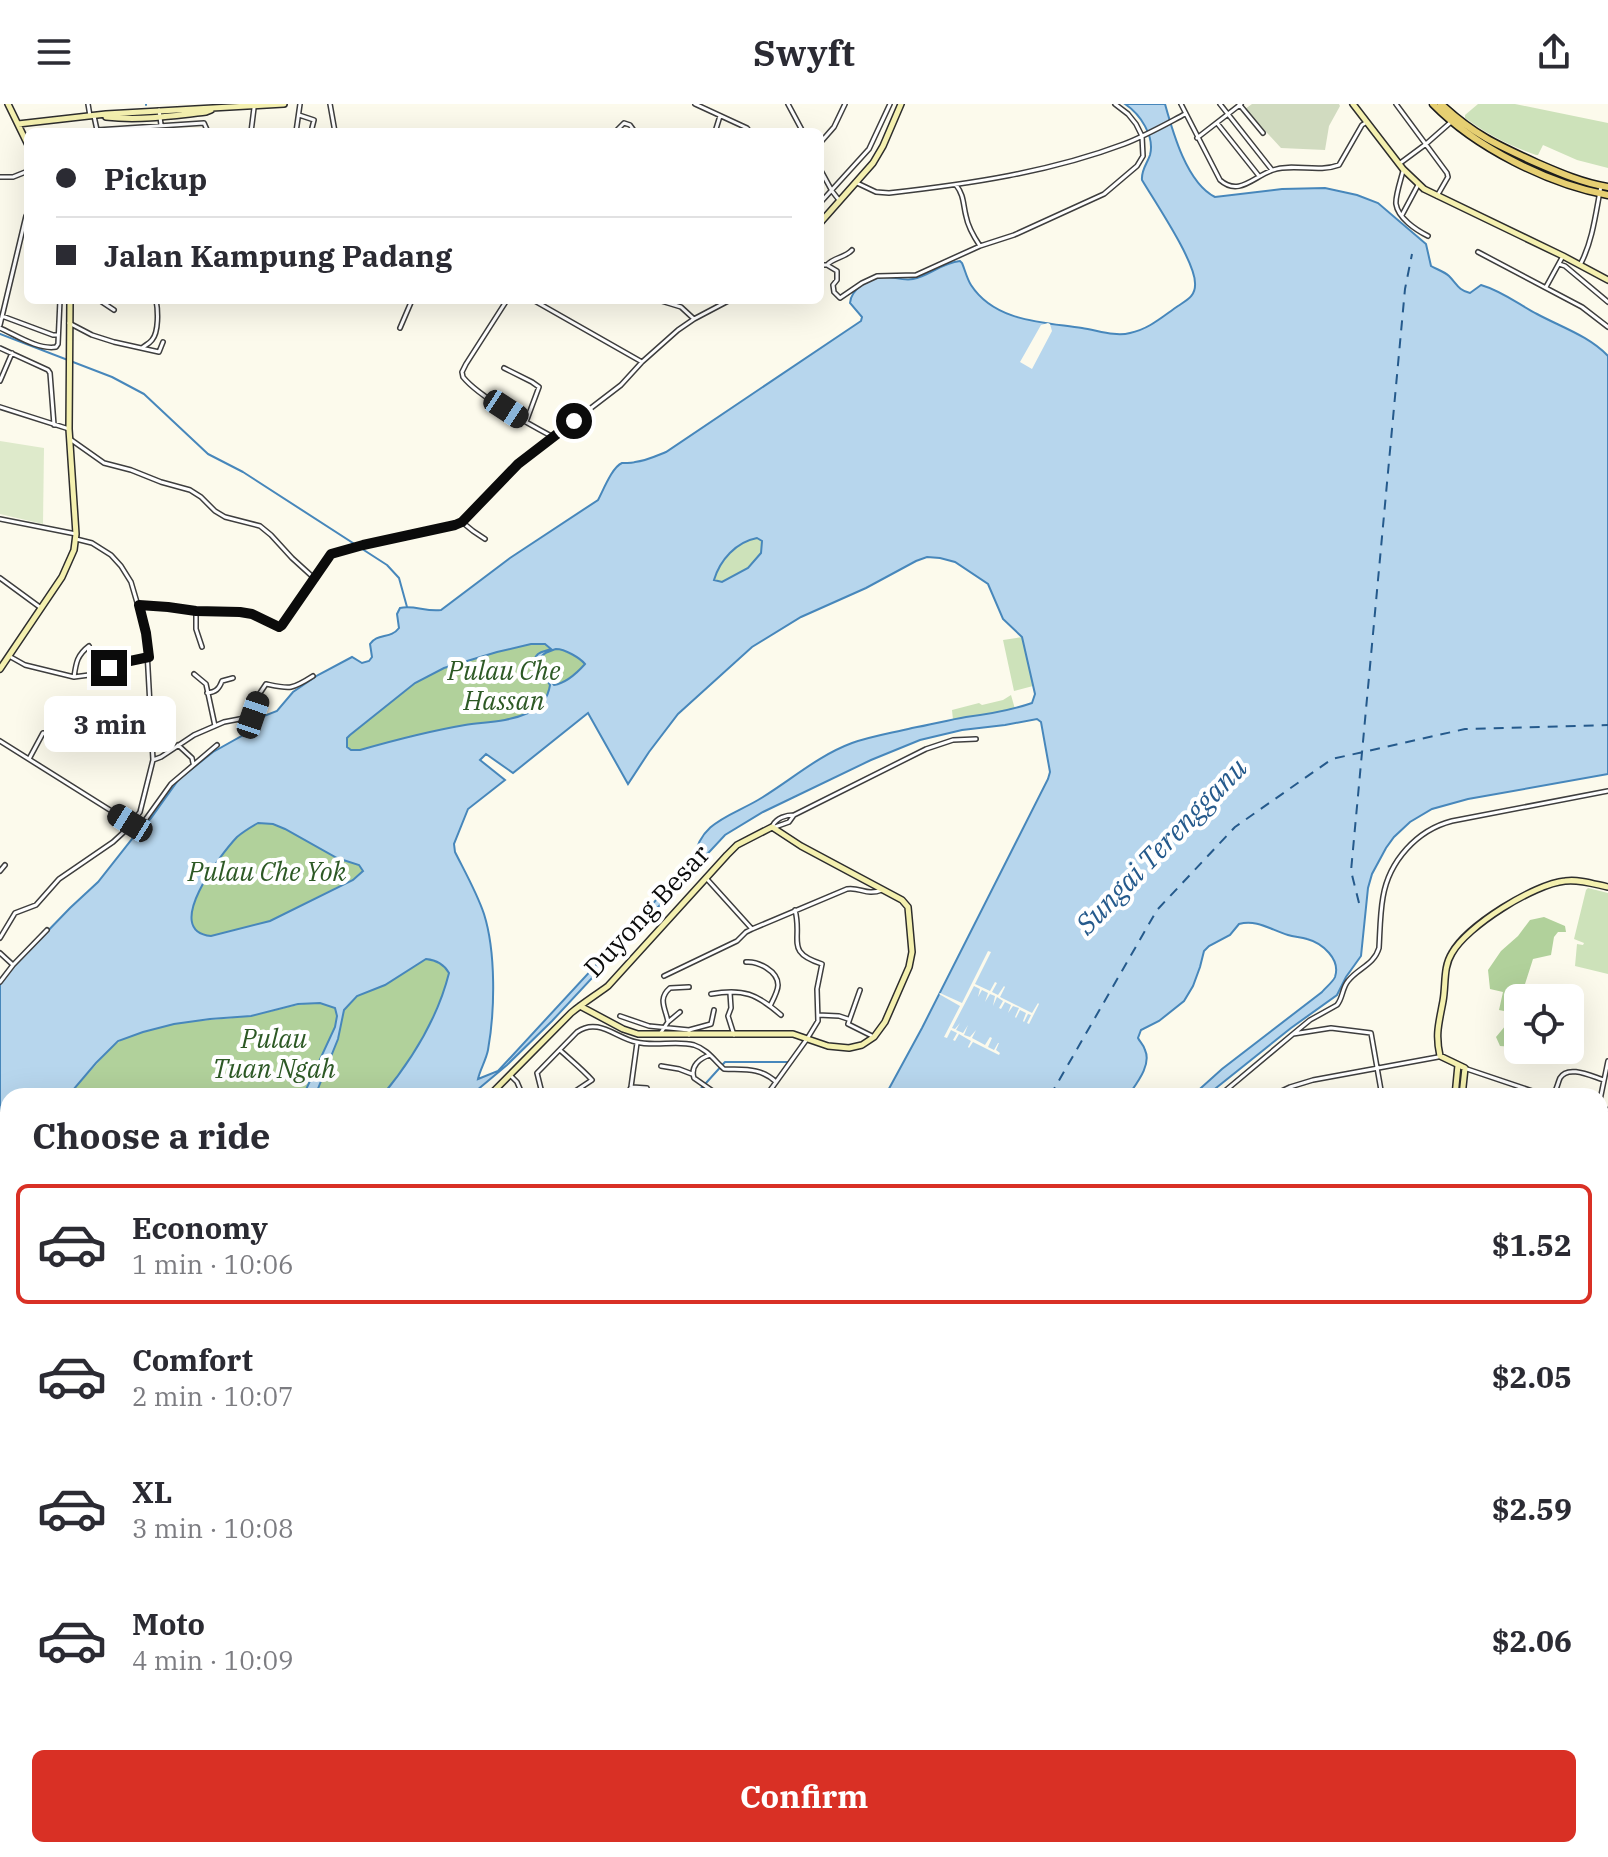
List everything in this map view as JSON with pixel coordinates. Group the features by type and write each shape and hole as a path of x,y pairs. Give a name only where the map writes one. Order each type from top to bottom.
{"main road":[{"path":"1433,104 1451,122 1495,151 1566,183 1603,189"},
{"path":"1441,104 1479,135 1498,146 1603,189 1608,195"}],"street":[{"path":"88,104 95,115 97,128"},
{"path":"18,124 95,115 159,114 284,104"},
{"path":"297,128 300,104"},
{"path":"330,104 334,128"},
{"path":"695,104 747,128"},
{"path":"788,104 801,128"},
{"path":"824,138 834,127 845,104"},
{"path":"824,199 869,149 890,104"},
{"path":"824,219 873,163 901,104"},
{"path":"852,250 827,265 837,271 833,288 840,298 877,276 916,275 1101,196 1141,160 1144,149 1144,135 1128,114 1115,104"},
{"path":"1181,104 1220,180 1226,186 1235,187 1272,170 1339,165 1362,125 1367,122"},
{"path":"1220,104 1272,170"},
{"path":"1197,138 1240,104 1263,133"},
{"path":"1353,104 1418,185 1608,280"},
{"path":"1396,104 1448,175 1437,196"},
{"path":"251,128 254,106"},
{"path":"7,107 24,137"},
{"path":"159,114 161,126"},
{"path":"843,179 881,193 956,185 1105,151 1185,114"},
{"path":"299,115 314,120 312,128"},
{"path":"716,128 720,116"},
{"path":"1428,236 1414,228 1397,207 1401,166 1451,122"},
{"path":"129,128 204,123 206,128"},
{"path":"1217,123 1260,177"},
{"path":"0,177 24,173"},
{"path":"824,176 840,201"},
{"path":"956,185 964,200 969,227 980,246"},
{"path":"1402,215 1418,185"},
{"path":"1580,265 1603,189"},
{"path":"24,224 0,327 48,348 56,347 60,304"},
{"path":"1478,252 1582,307 1608,327"},
{"path":"1546,287 1563,256"},
{"path":"1559,264 1608,302"},
{"path":"0,669 62,577 74,550 76,537 69,429 70,304"},
{"path":"105,304 114,310"},
{"path":"142,348 151,342 155,334 157,304"},
{"path":"400,328 410,304"},
{"path":"504,304 466,364 463,377 471,386 553,437"},
{"path":"540,304 642,362"},
{"path":"671,304 681,307 694,319"},
{"path":"139,605 252,614 279,627 328,557 337,551 462,522 518,464 621,385 678,330 722,304"},
{"path":"2,316 58,335"},
{"path":"69,323 104,339 159,352 163,342"},
{"path":"0,348 48,370 54,425"},
{"path":"0,381 12,353"},
{"path":"504,368 539,387 526,422"},
{"path":"0,407 69,429"},
{"path":"70,439 104,463 190,490 225,517 260,526 314,578"},
{"path":"0,519 92,543 111,555 121,566 131,582 146,633 153,760 140,812 126,830 52,885 39,903 15,913 0,938"},
{"path":"462,522 485,539"},
{"path":"0,578 41,608"},
{"path":"196,611 196,629 202,647"},
{"path":"74,677 76,659 89,646"},
{"path":"9,656 25,665 74,677 149,657"},
{"path":"194,674 205,682 215,726"},
{"path":"153,760 194,735 224,722 253,715 266,684 293,688 313,676"},
{"path":"207,693 215,692 222,681 233,678"},
{"path":"29,759 43,733 64,739 68,737 70,728"},
{"name":"Duyong Besar","path":"498,1088 580,1006 608,986 737,845 772,827 775,821 794,815 926,749 953,740 976,739"},
{"path":"0,741 137,827 171,784 217,745"},
{"path":"178,745 192,758 193,765"},
{"path":"1229,1088 1310,1020 1337,1005 1346,982 1377,956 1383,896 1391,872 1410,844 1437,825 1608,791"},
{"path":"580,1006 631,1032 793,1034 817,1043 849,1048 862,1045 874,1037 895,1002 909,967 912,952 908,907 902,900 772,827"},
{"path":"0,871 5,865"},
{"path":"706,878 752,929"},
{"path":"1440,1056 1436,1034 1446,972 1448,961 1460,942 1511,902 1548,885 1577,881 1608,887"},
{"path":"664,976 737,941 752,929 847,889 870,894 883,890"},
{"path":"771,1088 818,1021 817,989 822,964 807,959 797,946 795,910"},
{"path":"0,982 47,930"},
{"path":"0,953 13,965"},
{"path":"746,962 762,964 778,981 770,1006"},
{"path":"668,1022 662,1003 663,995 670,988 689,987"},
{"path":"860,990 848,1019 849,1025 874,1037"},
{"path":"730,992 728,1016 734,1035"},
{"path":"711,994 747,993 781,1015"},
{"path":"689,1032 711,1024 714,1010"},
{"path":"662,1031 680,1012"},
{"path":"818,1015 848,1019"},
{"path":"620,1016 662,1031"},
{"path":"608,1030 612,1023"},
{"path":"541,1088 537,1073 581,1028 593,1025 637,1043 694,1045 721,1067 758,1070 776,1082"},
{"path":"1293,1034 1331,1028 1370,1032 1381,1088"},
{"path":"637,1043 631,1087 647,1088"},
{"path":"560,1049 592,1080 580,1088"},
{"path":"692,1074 699,1060 710,1055"},
{"path":"1288,1088 1313,1080 1440,1056 1517,1088"},
{"path":"1602,1088 1608,1061"},
{"path":"661,1066 692,1074 706,1087"},
{"path":"1457,1088 1462,1067"},
{"path":"1462,1067 1462,1088"},
{"path":"1557,1088 1561,1076 1567,1071 1604,1080"},
{"path":"511,1076 520,1088"}],"green space":[{"path":"1252,104 1340,106 1329,126 1325,150 1281,148 1245,109"},
{"path":"1478,104 1515,104 1608,123 1608,168 1577,160 1543,145 1536,155 1508,144 1465,118"},
{"path":"0,441 44,448 43,524 0,514"},
{"path":"758,538 762,541 762,553 748,568 722,582 714,580 730,553 743,543"},
{"path":"1022,637 1033,686 1014,691 1003,640"},
{"name":"Pulau Che Hassan","path":"540,643 549,646 550,651 561,649 585,664 563,683 554,685 548,680 547,695 527,714 439,730 360,750 347,747 350,735 426,677 493,652"},
{"path":"1011,695 1015,709 953,720 952,710 1003,700"},
{"name":"Pulau Che Yok","path":"258,823 285,829 337,858 359,865 363,871 359,876 270,921 211,936 197,931 192,921 199,891 237,837"},
{"path":"1588,888 1608,893 1608,974 1575,966 1577,944 1584,943 1574,939"},
{"path":"1544,917 1565,926 1566,932 1558,932 1554,937 1551,955 1533,959 1525,984 1504,984 1504,1011 1499,1010 1503,992 1490,989 1488,970 1530,920"},
{"path":"425,959 439,963 449,973 438,1006 422,1038 388,1088 318,1088 338,1039 344,1010 357,996 385,985"},
{"name":"Pulau Tuan Ngah","path":"320,1003 335,1008 337,1016 335,1027 307,1088 75,1088 111,1048 140,1032 177,1023 249,1016 295,1005"},
{"path":"1504,1027 1504,1046 1500,1046 1496,1037"}],"water":[{"name":"Sungai Terengganu","path":"1125,104 1165,104 1189,169 1196,181 1215,197 1282,189 1325,188 1378,203 1426,244 1431,266 1463,290 1470,293 1481,285 1496,291 1584,337 1608,356 1608,774 1468,799 1432,809 1410,822 1394,837 1372,874 1361,956 1337,995 1216,1088 1201,1088 1333,981 1336,970 1333,958 1319,944 1246,923 1239,924 1230,935 1209,946 1204,951 1193,986 1184,1001 1159,1021 1141,1030 1138,1038 1147,1056 1142,1074 1133,1088 889,1088 1048,779 1050,772 1041,722 1037,719 962,730 920,740 763,812 725,835 552,1021 507,1065 480,1088 388,1088 422,1038 438,1006 449,973 439,963 426,959 385,985 357,996 344,1010 338,1039 318,1088 307,1088 335,1027 337,1016 335,1008 320,1003 298,1004 251,1016 174,1024 143,1032 118,1041 75,1088 0,1088 0,983 98,882 179,779 213,752 245,734 243,728 246,723 277,711 293,692 318,675 352,657 362,663 369,661 372,657 370,644 399,628 397,614 400,608 441,610 510,558 598,500 618,465 643,461 666,452 861,321 862,317 850,303 861,286 877,278 913,279 960,261 970,283 981,297 1006,313 1036,322 1118,334 1149,326 1190,297 1195,283 1189,261 1142,180 1151,148 1141,120","holes":["757,538 762,541 761,553 748,568 722,582 714,580 730,553 742,543","927,557 955,562 988,584 1003,619 1022,637 1035,694 1032,703 852,743 717,822 702,837 694,859 498,1071 478,1079 488,1050 492,1018 491,946 484,914 454,844 468,809 505,780 480,760 486,754 513,773 588,713 628,784 678,714 752,647 801,617","531,644 545,644 551,649 535,658 536,666 550,685 545,698 528,713 439,730 360,750 347,747 350,735 415,683 444,668","556,649 568,652 585,664 571,677 554,685 539,666 542,656","258,823 285,829 337,858 359,865 363,871 353,880 270,921 211,936 197,931 192,921 199,891 229,846"]}],"pier":[{"path":"1048,323 1052,331 1032,369 1020,362 1041,325"},
{"path":"988,951 991,952 975,984 990,991 995,982 992,992 998,995 1004,986 1000,997 1032,1013 1039,1004 1029,1024 1031,1015 1028,1014 1024,1022 1026,1013 1020,1010 1016,1018 1019,1008 1013,1006 1008,1013 1011,1005 1005,1002 999,1008 1003,1001 997,997 993,1006 995,996 990,994 985,1002 988,993 982,990 978,997 980,989 974,986 952,1028 955,1029 960,1023 956,1030 963,1033 968,1025 964,1035 970,1037 976,1030 972,1038 985,1045 992,1038 988,1047 994,1050 999,1043 996,1050 999,1055 973,1042 969,1048 971,1041 959,1034 953,1040 957,1033 951,1030 947,1038 944,1037 960,1006 939,994 962,1003"}],"waterway":[{"path":"0,334 112,377 144,394 208,454 243,472 387,565 399,578 407,607"},
{"path":"702,1088 725,1062 788,1062"}],"ferry route":[{"path":"1359,903 1351,871 1405,289 1412,254"},
{"path":"1055,1088 1157,910 1235,827 1332,759 1465,729 1608,725"}],"route":[{"path":"109,668 149,657 139,605 240,612 252,614 279,627 331,554 462,522 518,464 574,421"}]}
